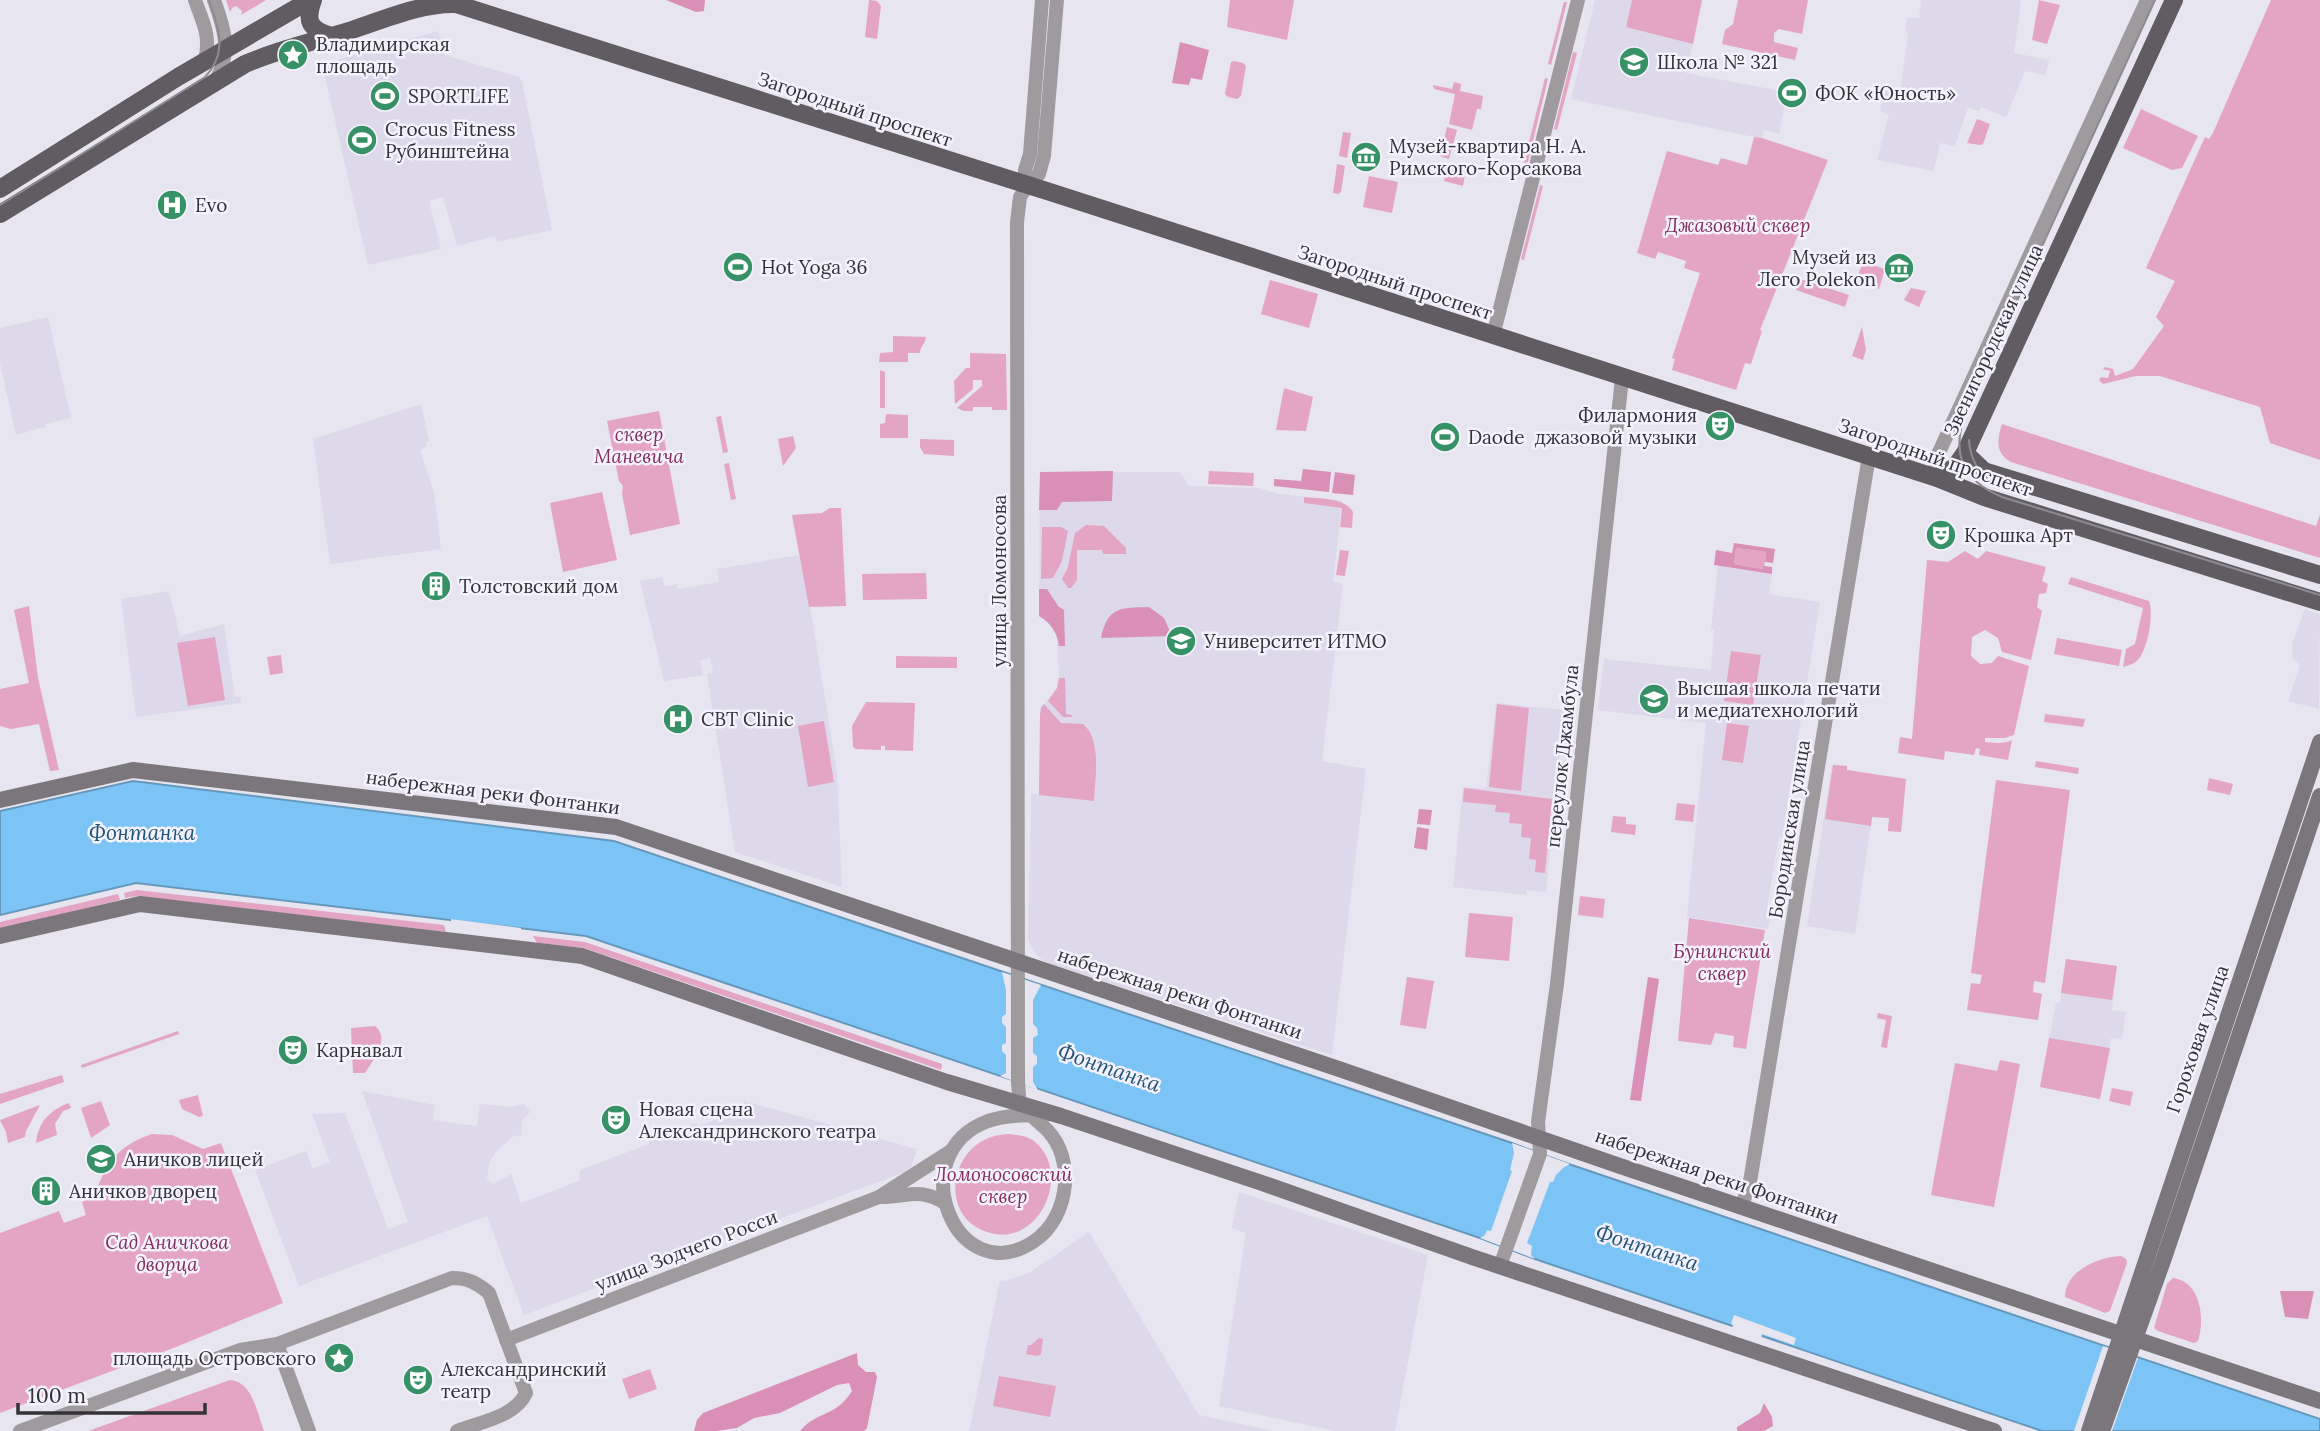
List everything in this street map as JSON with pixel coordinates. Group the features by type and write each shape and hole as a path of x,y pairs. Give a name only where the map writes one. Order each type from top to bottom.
{"main road":[{"path":"0,189 205,60 311,0"},
{"path":"311,0 309,19 312,26 318,32 331,36"},
{"path":"0,214 259,58 392,17 400,0"},
{"name":"Звенигородская улица","path":"1937,478 1955,467 1965,453 2174,0"},
{"name":"Загородный проспект","path":"392,17 439,4 456,4 1869,456 1937,478 1984,497 2320,602"},
{"name":"Загородный проспект","path":"1965,453 1984,471 2320,575"},
{"name":"Гороховая улица","path":"2128,1336 2320,742"},
{"name":"набережная реки Фонтанки","path":"0,800 133,770 616,827 1020,970 1327,1065 1540,1146 1741,1206 2320,1401"},
{"name":"Гороховая улица","path":"2122,1352 2320,796"},
{"path":"0,936 140,904 582,956 921,1073 1061,1116 1994,1431"},
{"path":"2089,1431 2122,1352"},
{"path":"2102,1431 2122,1352"}],"street":[{"path":"195,0 207,34 205,60"},
{"path":"214,0 224,28 227,47 221,71 214,83"},
{"path":"1027,186 1025,170 1030,154 1042,0"},
{"path":"1027,186 1039,174 1044,156 1057,0"},
{"path":"1493,336 1578,0"},
{"name":"Звенигородская улица","path":"1937,478 1935,461 2147,0"},
{"name":"улица Ломоносова","path":"1019,1102 1017,222 1020,197 1027,186"},
{"name":"переулок Джамбула","path":"1500,1266 1540,1146 1538,1122 1557,984 1622,378"},
{"name":"Бородинская улица","path":"1741,1206 1749,1188 1869,456"},
{"path":"1019,1102 1030,1115 1056,1140 1064,1163 1065,1187 1061,1205 1050,1226 1041,1236 1017,1250 995,1253 985,1251 966,1239 956,1227 945,1203 942,1186 944,1169 951,1151 966,1134 991,1120 1030,1115 1061,1116"},
{"name":"улица Зодчего Росси","path":"506,1340 879,1197 951,1151"},
{"name":"улица Зодчего Росси","path":"879,1197 921,1193 933,1195 945,1203"},
{"path":"20,1431 240,1350 277,1344 452,1278 463,1278 477,1283 489,1293 526,1393 522,1401 508,1412 457,1431"},
{"path":"277,1344 309,1431"}],"shaded area":[{"path":"666,0 705,0 704,11 696,12"},
{"name":"Школа № 321","path":"1595,0 1702,0 1686,73 1787,92 1779,134 1764,130 1762,138 1754,137 1571,99"},
{"path":"1921,0 2021,0 2014,53 2049,60 2046,75 2025,71 2006,117 1981,107 1979,111 1968,108 1955,146 1940,143 1934,171 1877,160 1889,114 1880,111 1884,91 1900,94 1908,32 1905,31 1907,18 1919,18"},
{"path":"438,31 445,55 518,77 522,81 552,230 497,242 495,236 457,246 443,197 429,201 441,249 368,265 322,64"},
{"path":"1180,42 1209,50 1202,80 1191,78 1189,85 1172,83"},
{"path":"48,317 71,418 16,435 0,363 0,328"},
{"path":"421,404 429,441 426,442 426,447 420,450 434,492 441,549 330,564 313,439"},
{"path":"1303,469 1331,472 1329,492 1274,486 1274,479 1301,481"},
{"path":"1113,471 1112,501 1062,502 1057,510 1039,510 1040,472"},
{"path":"1040,472 1180,472 1189,486 1259,488 1280,494 1342,501 1333,582 1343,584 1322,761 1366,769 1332,1055 1050,964 1033,950 1028,939 1031,794 1039,794 1041,708 1057,688 1059,678 1057,635 1047,621 1039,616"},
{"path":"1335,472 1355,475 1353,495 1332,493"},
{"path":"1734,543 1775,549 1773,563 1765,562 1766,552 1736,548 1734,564 1763,569 1764,566 1772,567 1772,574 1714,565 1716,550 1732,553"},
{"path":"799,555 837,773 842,887 735,852 707,674 713,672 710,658 700,660 703,675 664,681 640,581 662,577 665,587 677,584 678,589 719,582 717,569"},
{"path":"1718,566 1772,574 1769,594 1820,602 1782,837 1779,837 1774,866 1766,917 1770,918 1768,929 1687,917 1706,723 1598,710 1604,659 1711,670 1714,630 1711,629"},
{"path":"1039,589 1047,589 1058,606 1064,610 1065,646 1059,646 1053,628 1039,616"},
{"path":"169,591 180,636 224,624 235,697 240,696 241,703 136,717 121,599"},
{"path":"1149,607 1164,618 1172,636 1101,638 1112,614 1123,609"},
{"path":"2305,609 2320,615 2319,709 2288,701 2300,665 2293,659 2292,644"},
{"path":"1496,703 1564,710 1546,892 1527,890 1526,895 1453,887 1463,787 1486,789"},
{"path":"1832,765 1847,766 1847,770 1906,779 1901,832 1888,831 1889,818 1872,817 1855,934 1807,926"},
{"path":"1419,809 1432,810 1430,825 1417,824"},
{"path":"1417,827 1429,829 1427,850 1414,848"},
{"path":"2066,959 2117,966 2112,1010 2126,1012 2122,1039 2111,1038 2100,1099 2040,1087 2056,1003 2060,1003"},
{"path":"1648,977 1659,979 1641,1101 1630,1100"},
{"path":"362,1091 435,1105 433,1120 477,1126 480,1104 512,1107 524,1104 530,1112 522,1120 521,1137 514,1135 495,1153 490,1161 487,1179 494,1184 511,1174 521,1203 579,1181 580,1170 649,1144 649,1141 657,1138 659,1141 687,1130 686,1127 697,1123 699,1126 744,1109 744,1101 917,1149 910,1170 524,1315 487,1216 299,1286 255,1170 306,1151 313,1169 330,1162 312,1114 345,1113 388,1229 408,1222"},
{"path":"1239,1192 1428,1255 1395,1431 1334,1431 1219,1406 1246,1233 1232,1228"},
{"path":"1089,1232 1199,1415 1274,1431 969,1431 1000,1280 1029,1273"},
{"path":"2280,1291 2314,1291 2308,1319 2285,1317"},
{"path":"857,1353 858,1365 866,1372 875,1372 877,1377 867,1428 864,1431 800,1431 846,1400 852,1391 849,1383 837,1385 780,1413 754,1418 737,1428 694,1431 697,1420 703,1413"},
{"path":"1764,1403 1772,1417 1773,1426 1764,1431 1737,1431 1737,1427 1760,1413"}],"green space":[{"path":"226,0 266,0 241,15 242,11 236,6 230,12"},
{"path":"869,0 877,1 881,6 877,39 865,37"},
{"path":"1230,0 1294,0 1287,40 1227,27"},
{"path":"1632,0 1702,0 1693,44 1626,27"},
{"path":"1738,0 1808,0 1802,34 1779,29 1774,33 1774,42 1798,48 1795,60 1722,44 1725,30 1733,24"},
{"path":"2039,0 2060,5 2047,44 2032,40"},
{"path":"2271,0 2320,0 2320,460 2270,443 2260,407 2160,376 2136,376 2103,384 2099,380 2101,377 2108,378 2110,371 2103,369 2105,367 2113,369 2115,376 2133,369 2164,326 2156,317 2175,281 2146,268 2205,137 2209,139 2213,133"},
{"path":"1564,2 1567,2 1551,65 1548,64"},
{"path":"1573,52 1577,53 1557,130 1554,129"},
{"path":"1231,62 1246,66 1241,96 1237,99 1225,94"},
{"path":"1545,78 1548,79 1525,174 1521,174"},
{"path":"1454,82 1461,84 1460,91 1483,96 1472,130 1449,124 1455,94 1434,89 1433,85 1452,89"},
{"path":"2141,109 2198,136 2182,168 2172,170 2123,148"},
{"path":"1977,119 1990,124 1983,144 1980,145 1967,143"},
{"path":"1447,127 1457,130 1449,159 1440,156"},
{"path":"1343,132 1351,133 1347,158 1339,156"},
{"name":"Джазовый сквер","path":"1754,137 1828,160 1760,330 1762,331 1751,364 1745,363 1736,390 1672,370 1675,359 1672,358 1700,273 1684,268 1686,261 1658,252 1655,259 1637,253 1667,151 1718,165 1721,158 1747,165"},
{"path":"1337,164 1345,166 1341,192 1338,194 1333,193"},
{"path":"1448,164 1464,170 1463,186 1444,181"},
{"path":"1369,176 1398,182 1392,213 1363,207"},
{"path":"1540,185 1543,186 1524,260 1521,259"},
{"path":"1863,262 1885,269 1879,289 1862,283 1863,277 1858,275"},
{"path":"1270,280 1318,294 1309,328 1261,314"},
{"path":"1803,280 1849,295 1845,307 1796,290"},
{"path":"1911,288 1926,291 1919,307 1904,300"},
{"path":"1862,327 1866,350 1863,360 1852,356"},
{"path":"893,336 926,337 920,353 908,353 908,362 879,362 880,353 893,352"},
{"path":"970,353 1006,354 1007,410 973,407 973,411 964,411 957,408 982,386 982,380 973,380 973,389 955,404 954,381 966,368 970,368"},
{"path":"880,370 885,372 885,408 880,408"},
{"path":"1284,388 1313,397 1306,431 1276,430"},
{"name":"сквер Маневича","path":"659,411 680,524 630,535 622,494 623,486 619,481 607,421"},
{"path":"886,414 908,415 908,438 880,438 880,424 885,423"},
{"path":"721,416 728,452 723,453 716,417"},
{"path":"2002,424 2316,526 2320,515 2320,558 2011,462 2002,455 1999,446"},
{"path":"793,436 796,448 783,466 778,439"},
{"path":"920,439 954,440 954,456 924,454"},
{"path":"729,463 736,499 731,500 724,464"},
{"path":"1209,471 1254,473 1253,486 1208,484"},
{"path":"602,492 617,560 563,572 550,503"},
{"path":"1304,497 1331,500 1349,507 1353,512 1352,528 1340,527 1342,508 1304,503"},
{"path":"830,508 841,508 846,606 809,607 792,515 822,513"},
{"path":"1086,525 1104,526 1126,548 1126,554 1077,550 1077,580 1068,588 1062,579 1068,567 1075,533"},
{"path":"1042,527 1061,527 1068,531 1062,561 1053,578 1041,579"},
{"path":"1736,548 1766,552 1764,569 1734,564"},
{"path":"1340,550 1349,551 1345,576 1336,575"},
{"path":"1965,551 1978,559 1986,551 2046,567 2042,581 2048,584 2046,593 2039,594 2037,607 2042,611 2031,660 2002,652 1998,638 1985,630 1972,637 1971,656 1980,664 1992,663 1998,656 2029,666 2014,735 1985,738 1985,742 1992,743 2012,740 2008,760 1979,755 1980,749 1976,748 1974,755 1945,751 1944,760 1898,753 1900,737 1912,739 1927,560 1948,562"},
{"path":"926,573 927,599 863,600 862,574"},
{"path":"2071,577 2149,601 2149,631 2142,655 2136,661 2123,667 2126,649 2135,644 2143,608 2068,584"},
{"path":"29,606 38,678 59,770 50,771 39,724 11,729 0,726 0,689 29,683 14,610"},
{"path":"215,637 225,700 188,706 177,643"},
{"path":"2057,638 2122,650 2119,666 2054,654"},
{"path":"1731,651 1761,655 1753,705 1724,701"},
{"path":"281,655 283,673 270,675 267,657"},
{"path":"896,656 957,657 957,668 896,668"},
{"path":"1059,678 1065,678 1066,714 1072,717 1063,717 1048,701 1057,688"},
{"path":"866,702 915,703 913,751 885,750 885,746 881,746 881,750 853,747 852,726"},
{"path":"1044,704 1061,723 1083,724 1089,731 1096,760 1094,801 1039,795 1040,715"},
{"path":"1497,704 1529,708 1521,791 1489,787"},
{"path":"2045,714 2085,719 2083,727 2044,722"},
{"path":"824,721 834,782 808,787 798,726"},
{"path":"1727,723 1749,726 1743,763 1722,760"},
{"path":"2036,761 2079,768 2078,774 2035,767"},
{"path":"1833,765 1847,766 1847,770 1906,779 1901,832 1888,831 1889,818 1872,817 1871,826 1825,819"},
{"path":"2209,778 2233,784 2230,795 2207,790"},
{"path":"1996,780 2070,790 2045,983 2034,981 2033,992 2042,994 2038,1020 1967,1010 1971,983 1980,984 1982,975 1971,973"},
{"path":"1464,788 1552,799 1545,873 1535,872 1536,860 1529,859 1531,838 1521,837 1522,824 1509,823 1510,813 1495,812 1496,805 1463,802"},
{"path":"1677,803 1695,805 1693,822 1675,820"},
{"path":"1613,816 1626,817 1626,824 1636,825 1635,835 1611,832"},
{"path":"137,890 444,925 446,932 137,896 125,898 124,893"},
{"path":"118,894 120,900 0,929 0,922"},
{"path":"1580,896 1605,899 1603,918 1578,915"},
{"path":"1469,913 1513,917 1509,961 1465,957"},
{"name":"Бунинский сквер","path":"1689,918 1765,930 1746,1049 1733,1047 1734,1036 1715,1033 1711,1045 1678,1041"},
{"path":"533,936 585,942 942,1064 941,1070 584,948 537,943"},
{"path":"2066,959 2117,966 2112,1000 2061,993"},
{"path":"1407,977 1434,981 1426,1029 1400,1025"},
{"path":"1878,1013 1892,1016 1887,1048 1881,1047 1886,1020 1877,1018"},
{"path":"375,1026 381,1037 376,1056 365,1073 353,1073 351,1028"},
{"path":"178,1031 179,1034 82,1068 81,1065"},
{"path":"2049,1038 2110,1048 2100,1099 2040,1087"},
{"path":"2000,1060 2020,1064 1994,1207 1931,1195 1955,1063 1997,1071"},
{"path":"62,1075 64,1082 0,1104 0,1094"},
{"path":"2112,1088 2133,1092 2130,1106 2109,1101"},
{"path":"198,1095 203,1116 199,1117 182,1109 179,1100"},
{"path":"101,1101 110,1125 91,1138 81,1108"},
{"path":"69,1103 71,1108 63,1111 55,1124 57,1135 36,1143 39,1129 46,1118"},
{"path":"40,1105 25,1137 8,1143 0,1120"},
{"name":"Сад Аничкова дворца","path":"152,1134 172,1135 203,1149 221,1143 283,1303 176,1347 0,1413 0,1233 59,1211 64,1223 86,1215 82,1202 94,1197 103,1174 114,1157 130,1144"},
{"name":"Ломоносовский сквер","path":"1009,1134 1032,1140 1046,1155 1051,1170 1051,1186 1038,1216 1026,1227 1012,1234 995,1234 976,1227 963,1214 956,1198 956,1181 961,1163 972,1149 988,1138"},
{"path":"2121,1256 2127,1263 2110,1311 2105,1313 2065,1297 2071,1280 2084,1267 2103,1259"},
{"path":"2173,1278 2190,1286 2199,1303 2200,1332 2198,1341 2194,1343 2154,1328 2167,1284"},
{"path":"1039,1338 1043,1339 1041,1354 1026,1354 1028,1345"},
{"path":"650,1369 657,1389 629,1399 622,1379"},
{"path":"999,1376 1056,1386 1050,1417 993,1406"},
{"path":"230,1380 238,1382 249,1392 264,1431 88,1431"}],"water":[{"name":"Фонтанка","path":"133,781 614,841 1512,1143 2320,1419 2320,1431 2042,1431 586,936 136,883 0,915 0,811"}],"pier":[{"path":"451,919 521,928 521,931 451,923"},
{"path":"1002,972 1041,985 1033,1000 1033,1024 1038,1035 1033,1038 1033,1053 1037,1056 1037,1064 1033,1067 1033,1082 1038,1090 1000,1076 1006,1073 1006,1055 1002,1051 1002,1045 1006,1043 1006,1027 1002,1023 1002,1017 1006,1014 1006,990"},
{"path":"1512,1143 1570,1164 1550,1182 1527,1243 1532,1246 1531,1255 1535,1259 1480,1238 1487,1230 1491,1231 1512,1171"},
{"path":"1734,1315 1796,1338 1794,1345 1762,1334 1761,1339 1732,1329"},
{"path":"2103,1346 2138,1358 2112,1431 2074,1431"}],"tram line":[{"path":"0,205 205,77 217,59 219,49 216,20 209,0"},
{"path":"2155,0 1967,410 1960,438 1963,462 1968,473 1977,482 2002,497 2320,595"},
{"path":"1969,440 1976,465 1993,484"}],"place":[{"name":"Владимирская площадь","path":"293,55"},
{"name":"Школа № 321","path":"1634,62"},
{"name":"ФОК «Юность»","path":"1792,93"},
{"name":"SPORTLIFE","path":"385,96"},
{"name":"Crocus Fitness Рубинштейна","path":"362,140"},
{"name":"Музей-квартира Н. А. Римского-Корсакова","path":"1366,157"},
{"name":"Evo","path":"172,205"},
{"name":"Hot Yoga 36","path":"738,267"},
{"name":"Музей из Лего Polekon","path":"1899,268"},
{"name":"Филармония джазовой музыки","path":"1720,426"},
{"name":"Daode","path":"1445,437"},
{"name":"Крошка Арт","path":"1941,535"},
{"name":"Толстовский дом","path":"436,586"},
{"name":"Университет ИТМО","path":"1181,641"},
{"name":"Высшая школа печати и медиатехнологий","path":"1654,699"},
{"name":"CBT Clinic","path":"678,719"},
{"name":"Карнавал","path":"293,1050"},
{"name":"Новая сцена Александринского театра","path":"616,1120"},
{"name":"Аничков лицей","path":"101,1159"},
{"name":"Аничков дворец","path":"46,1191"},
{"name":"площадь Островского","path":"339,1358"},
{"name":"Александринский театр","path":"418,1380"}]}
